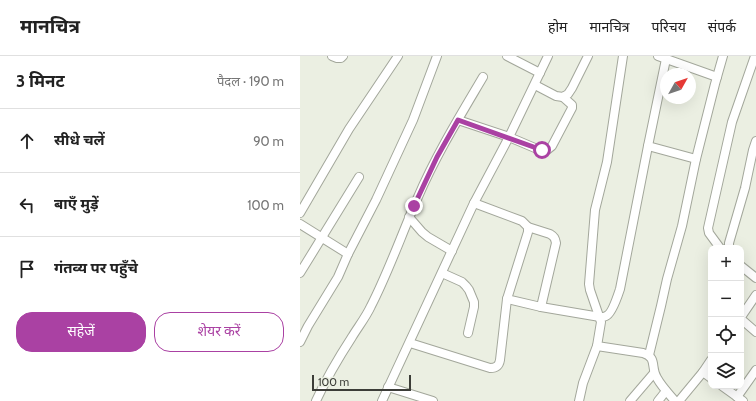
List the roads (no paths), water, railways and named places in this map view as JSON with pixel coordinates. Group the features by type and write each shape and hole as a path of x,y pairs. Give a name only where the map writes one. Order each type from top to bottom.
{"street":[{"path":"332,56 337,58 341,58 343,56"},
{"path":"300,213 303,202 349,129 398,56"},
{"path":"300,342 308,326 336,281 376,200 413,120 438,56"},
{"path":"507,56 540,73"},
{"path":"382,401 474,203 509,138 548,56"},
{"path":"563,97 568,94 572,88 588,56"},
{"path":"579,401 583,383 597,346 601,322 589,284 595,210 607,162 623,56"},
{"path":"649,355 667,279 682,226 696,159 723,56"},
{"path":"718,245 709,233 708,228 732,122 755,56"},
{"path":"507,299 541,307 600,317 608,315 614,306 620,289 648,146 662,57 717,77"},
{"path":"316,401 351,337 371,307 409,217 437,157 483,77"},
{"path":"458,120 542,150 547,150 552,146 572,108 572,105 563,97 556,96 535,85"},
{"path":"729,245 756,141"},
{"path":"648,146 696,159"},
{"path":"300,273 359,177"},
{"path":"474,203 522,221 528,227 550,234 556,239 541,307"},
{"path":"409,217 428,237 452,251"},
{"path":"300,224 348,254"},
{"path":"410,343 490,368 495,368 499,365 507,299 528,232 528,227"},
{"path":"744,268 756,278"},
{"path":"442,273 462,282 469,290 474,302 474,307 468,333"},
{"path":"742,317 756,295"},
{"path":"744,321 756,332"},
{"path":"597,346 643,352 649,355 652,360 656,378 675,401"},
{"path":"679,401 708,364"},
{"path":"726,389 740,399 756,370"},
{"path":"703,372 708,376"},
{"path":"630,401 654,373"},
{"path":"388,387 433,401"},
{"path":"658,401 666,391"}]}
